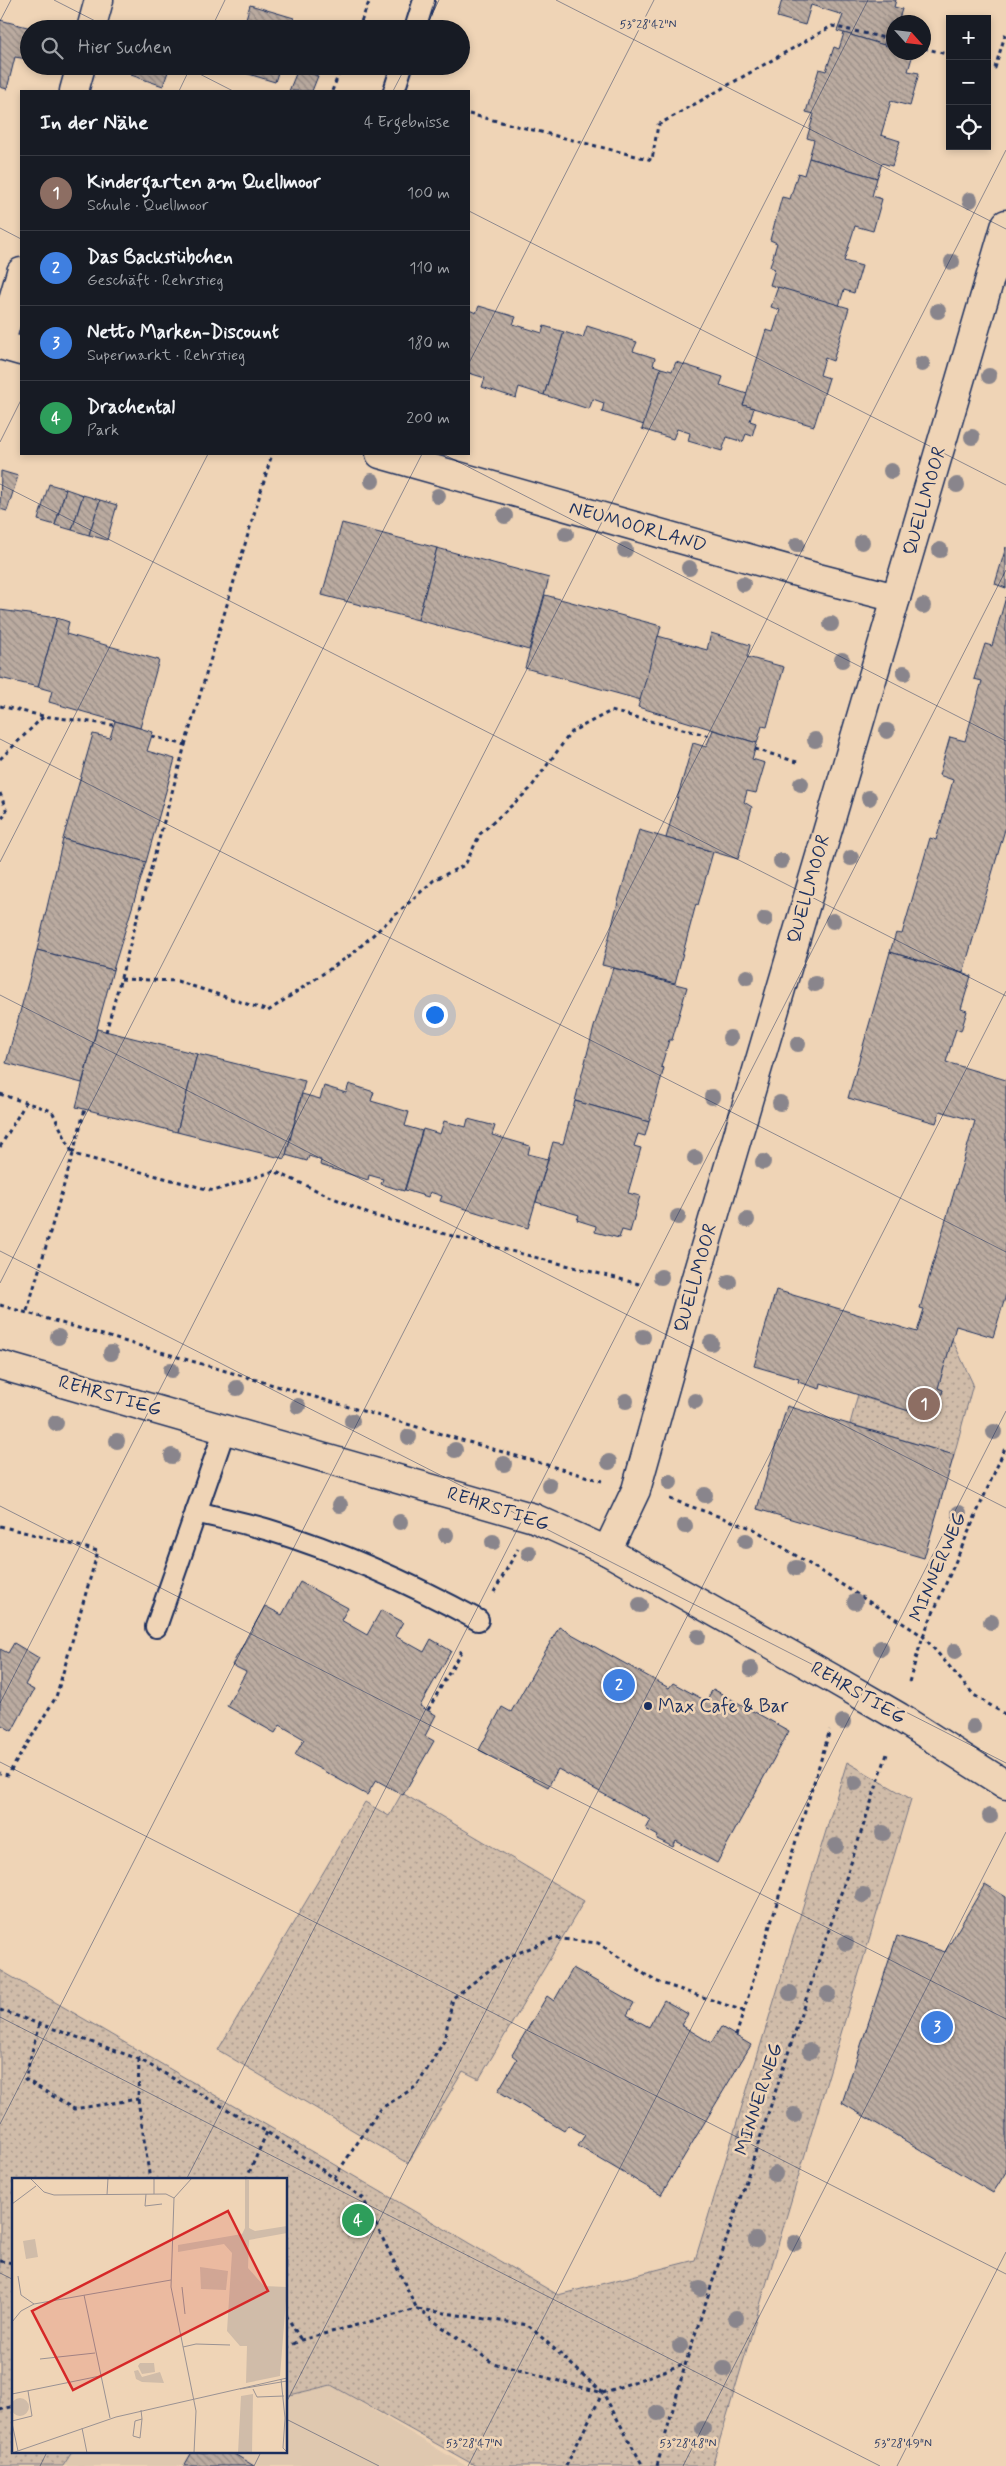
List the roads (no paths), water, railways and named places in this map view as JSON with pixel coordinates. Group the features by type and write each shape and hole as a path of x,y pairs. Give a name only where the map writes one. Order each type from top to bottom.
{"street":[{"path":"93,20 99,0"},
{"path":"74,90 78,75"},
{"name":"QUELLMOOR","path":"607,1552 636,1490 695,1278 1006,224"},
{"path":"20,275 0,345 20,351"},
{"name":"NEUMOORLAND","path":"384,455 818,578 896,598"},
{"name":"REHRSTIEG","path":"0,1365 534,1518 607,1552 859,1693 1006,1785"}],"lane":[{"path":"417,20 424,0"},
{"path":"394,90 399,75"},
{"path":"156,1627 225,1429"},
{"path":"196,1512 269,1530 327,1550 438,1598 478,1620"}],"place":[{"name":"Kindergarten am Quellmoor","path":"924,1404"},
{"name":"Das Backstübchen","path":"619,1685"},
{"name":"Max Cafe & Bar","path":"648,1706"},
{"name":"Netto Marken-Discount","path":"937,2027"},
{"name":"Drachental","path":"358,2220"}]}
